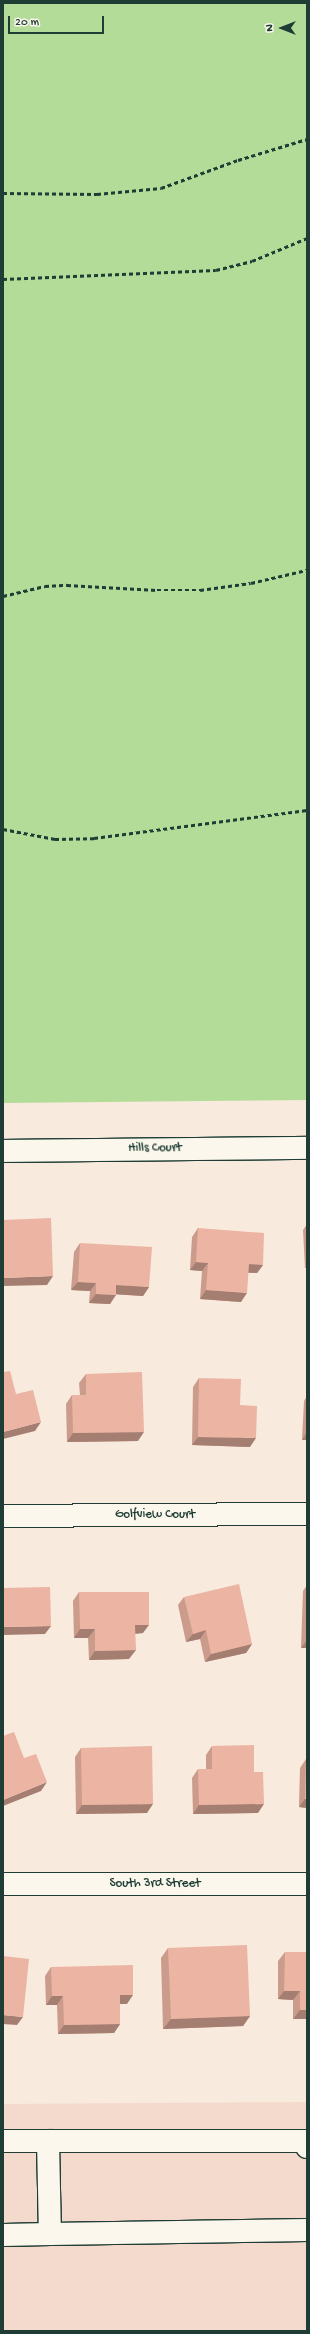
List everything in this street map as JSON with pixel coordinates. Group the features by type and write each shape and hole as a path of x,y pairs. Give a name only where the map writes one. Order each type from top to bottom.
{"street":[{"name":"Hills Court","path":"3,1151 307,1148"},
{"name":"Golfview Court","path":"3,1516 307,1514"},
{"name":"South 3rd Street","path":"3,1884 307,1884"},
{"path":"3,2141 307,2141 307,2147"},
{"path":"48,2141 50,2234"},
{"path":"3,2235 307,2230"}],"path":[{"path":"3,194 98,194 161,188 238,160 307,139"},
{"path":"3,279 216,270 252,261 307,238"},
{"path":"3,596 45,586 67,585 157,590 200,590 235,585 307,570"},
{"path":"3,829 55,839 88,838 307,810"}],"shaded area":[{"path":"307,2102 307,2331 3,2331 3,2104"}],"green space":[{"path":"3,3 307,3 307,1100 3,1103"}],"building":[{"path":"51,1218 53,1276 3,1278 3,1220"},
{"path":"198,1228 264,1233 263,1265 249,1264 247,1293 206,1290 208,1263 196,1262"},
{"path":"80,1243 152,1247 149,1287 116,1285 116,1295 96,1294 96,1283 78,1282"},
{"path":"10,1371 16,1394 33,1390 41,1422 3,1432 3,1372"},
{"path":"142,1372 144,1432 73,1433 72,1395 86,1395 86,1374"},
{"path":"199,1378 241,1379 240,1405 257,1406 256,1438 198,1437"},
{"path":"239,1584 252,1644 211,1654 206,1630 193,1634 184,1597"},
{"path":"50,1587 51,1626 3,1627 3,1588"},
{"path":"79,1592 149,1592 149,1625 135,1625 136,1650 95,1651 95,1629 80,1629"},
{"path":"14,1732 24,1758 36,1754 47,1782 3,1800 3,1736"},
{"path":"254,1745 254,1772 263,1772 264,1804 199,1805 198,1769 212,1769 212,1746"},
{"path":"152,1746 153,1804 82,1805 81,1748"},
{"path":"306,1759 307,1799 305,1799"},
{"path":"247,1945 250,2016 171,2019 168,1948"},
{"path":"285,1952 307,1952 307,2010 300,2010 300,1991 284,1991"},
{"path":"3,1956 29,1959 23,2017 3,2015"},
{"path":"133,1965 133,1995 120,1995 120,2024 64,2025 63,1996 52,1996 51,1967"}]}
